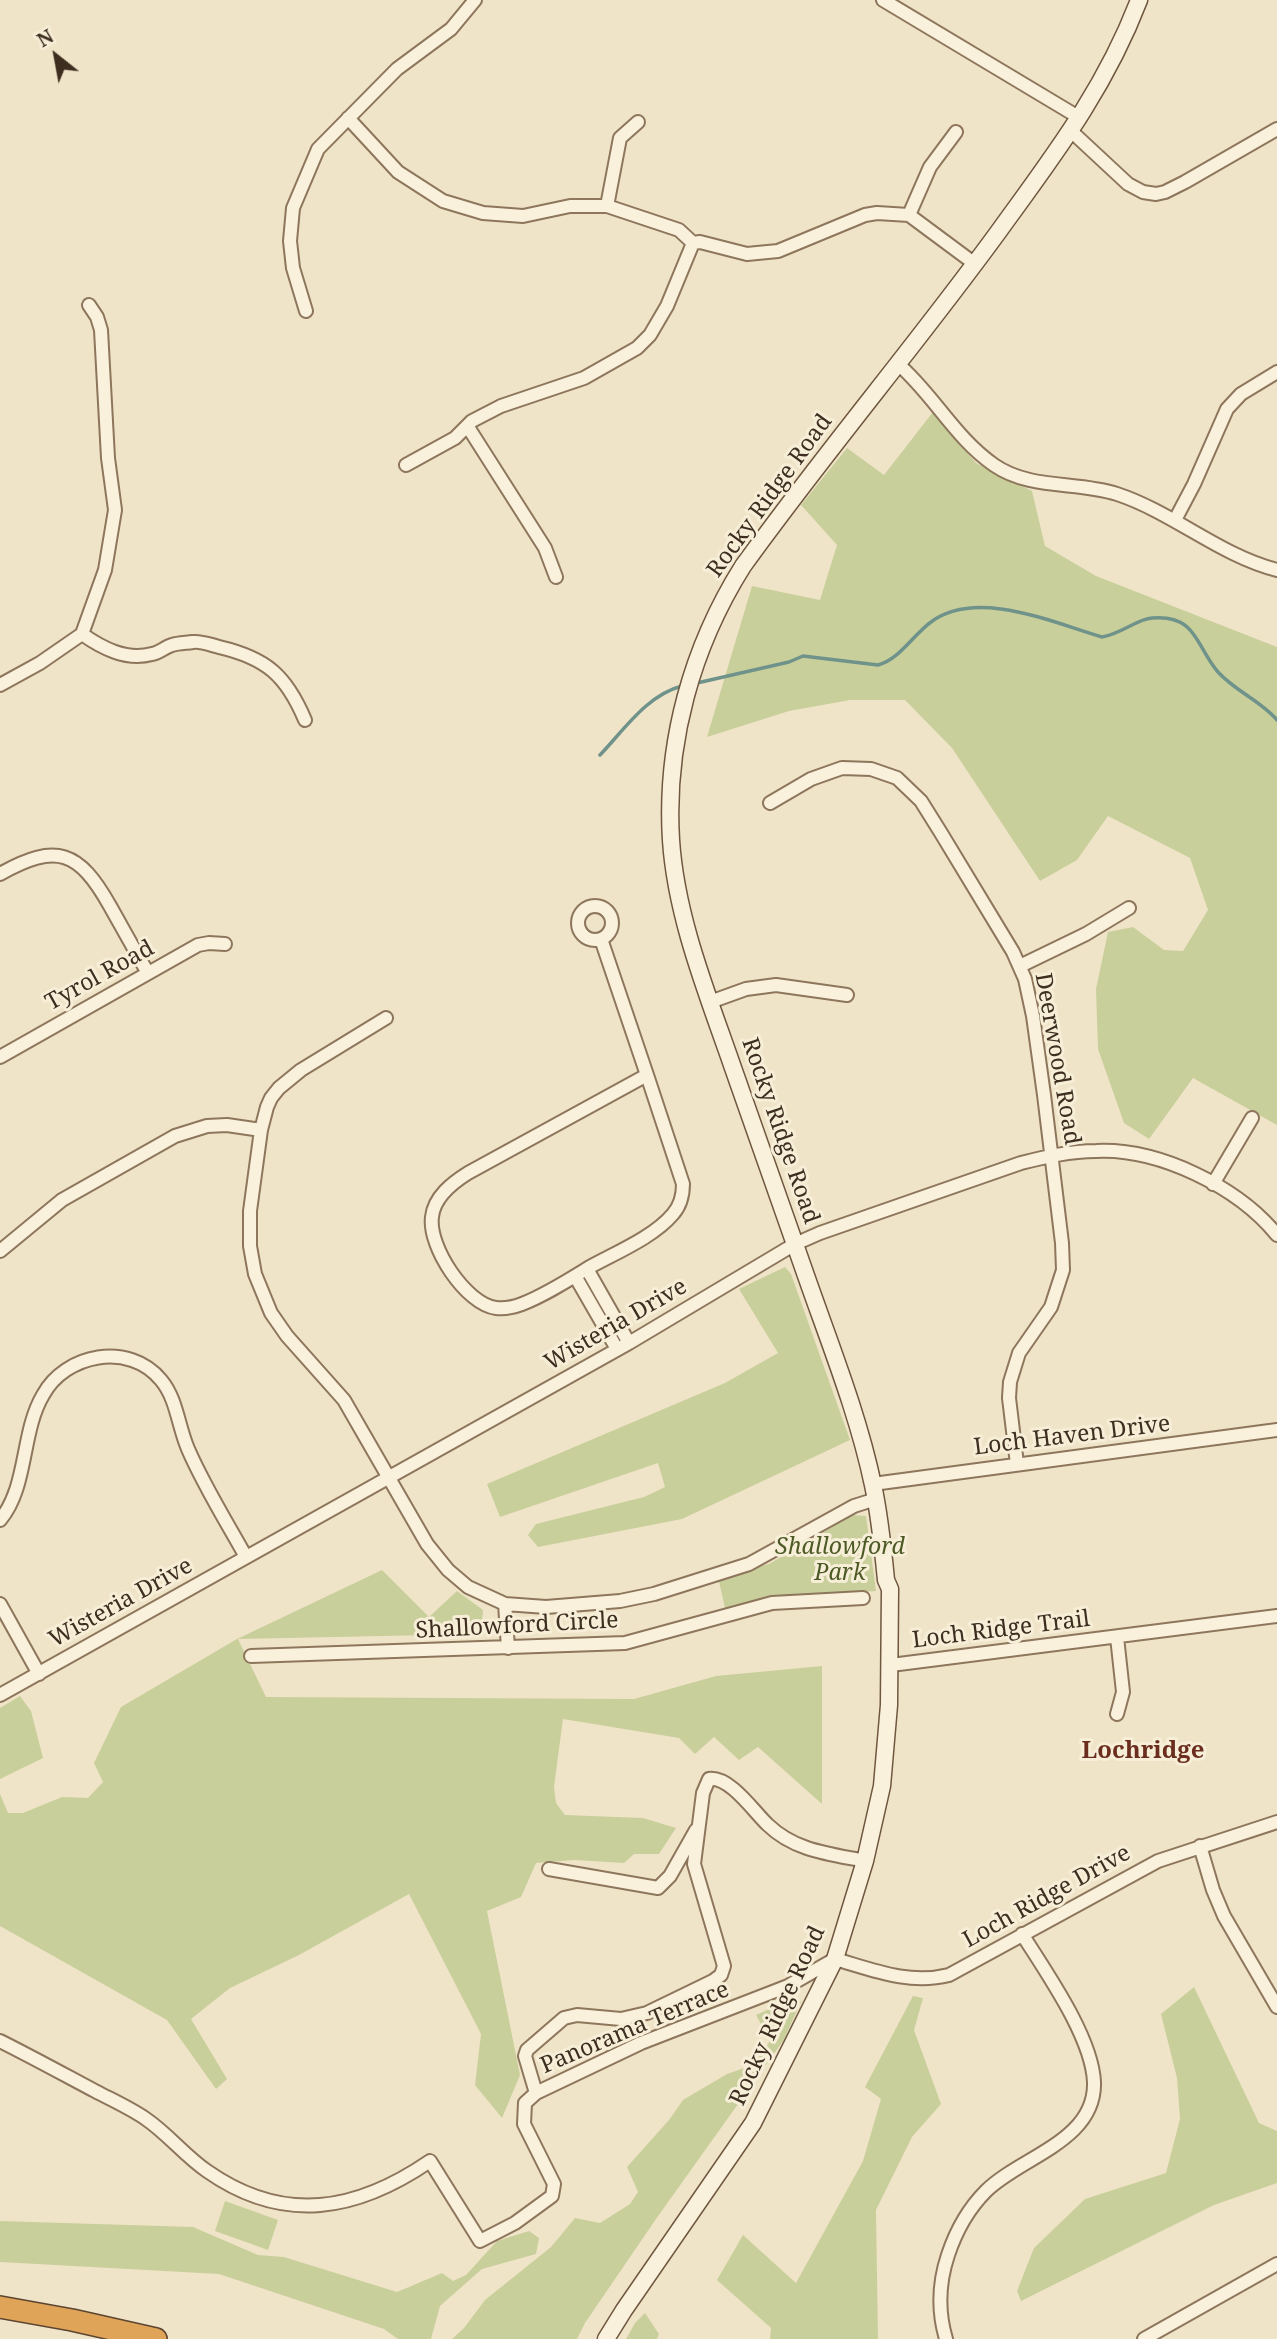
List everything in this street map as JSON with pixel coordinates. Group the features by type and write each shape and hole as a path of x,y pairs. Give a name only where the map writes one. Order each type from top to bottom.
{"highway":[{"path":"0,2307 156,2339"}],"main road":[{"name":"Rocky Ridge Road","path":"606,2339 753,2123 835,1959 865,1861 881,1786 888,1731 890,1589 886,1580 874,1491 852,1408 710,1002 686,925 674,867 670,821 676,738 681,710 716,612 743,565 975,264 1076,125 1112,63 1139,0"}],"street":[{"path":"306,311 293,268 290,241 293,208 318,149 397,69 452,29 475,0"},
{"path":"883,0 1076,125 1128,184 1143,192 1165,192 1277,129"},
{"path":"348,118 398,172 443,201 483,213 523,216 570,206 607,206 679,230 693,243"},
{"path":"607,206 620,138 638,122"},
{"path":"909,215 930,167 956,132"},
{"path":"693,243 700,242 747,254 767,252 865,215 909,215 975,264"},
{"path":"406,465 455,438 472,421 501,406 584,378 637,348 650,335 667,306 693,243"},
{"path":"0,685 40,663 82,634 106,570 115,510 108,458 101,330 89,305"},
{"path":"898,364 919,384 970,445 1005,472 1035,482 1107,491 1175,520 1227,550 1277,570"},
{"path":"1175,520 1227,409 1241,394 1277,372"},
{"path":"468,427 545,548 556,577"},
{"path":"82,634 101,647 128,656 152,654 171,646 197,641 241,652 268,666 280,678 294,694 305,720"},
{"name":"Deerwood Road","path":"770,803 811,779 842,768 871,769 897,778 921,801 973,883 1025,979 1033,1016 1052,1155 1063,1270 1051,1307 1019,1353 1010,1381 1009,1398 1017,1464"},
{"path":"0,874 29,859 48,856 67,858 82,866 95,880 148,973"},
{"path":"1020,966 1086,934 1129,908"},
{"path":"601,939 681,1174 683,1184 680,1203 675,1212 657,1229 519,1306 494,1307 472,1298 435,1241 432,1216 435,1206 453,1182 647,1075"},
{"name":"Tyrol Road","path":"0,1057 198,946 209,943 225,944"},
{"path":"710,1002 746,989 776,985 847,996"},
{"path":"386,1018 301,1070 279,1088 267,1107 261,1130 250,1231 252,1260 260,1287 279,1325 344,1400 438,1560 468,1587 505,1604 508,1648"},
{"path":"1213,1184 1252,1118"},
{"path":"0,1251 62,1200 174,1136 207,1126 227,1125 261,1130"},
{"name":"Wisteria Drive","path":"0,1695 623,1346 795,1244 989,1173 1052,1155 1098,1150 1136,1155 1175,1165 1213,1184 1267,1222 1277,1235"},
{"path":"581,1272 623,1346"},
{"path":"0,1520 12,1502 34,1414 45,1391 70,1366 93,1358 116,1357 144,1366 163,1383 174,1405 194,1462 246,1557"},
{"name":"Loch Haven Drive","path":"505,1604 546,1606 620,1601 654,1594 748,1564 853,1506 874,1491 1017,1464 1277,1430"},
{"name":"Shallowford Circle","path":"251,1656 625,1643 772,1603 863,1598"},
{"path":"0,1604 39,1674"},
{"name":"Loch Ridge Trail","path":"891,1665 1277,1616"},
{"name":"Loch Ridge Trail","path":"1117,1637 1123,1692 1117,1714"},
{"path":"536,2093 525,2056 527,2050 564,2018 577,2015 621,2019 647,2013 713,1981 724,1971 694,1864 703,1793 709,1779 718,1778 728,1784 769,1827 787,1841 809,1850 865,1861"},
{"name":"Loch Ridge Drive","path":"835,1959 894,1977 930,1980 949,1975 1135,1871 1200,1846 1277,1822"},
{"path":"549,1869 658,1888 670,1876 699,1824"},
{"path":"1200,1846 1224,1916 1277,2007"},
{"path":"946,2339 940,2296 943,2269 960,2223 985,2191 1074,2129 1087,2112 1093,2093 1093,2075 1082,2037 1022,1934"},
{"name":"Panorama Terrace","path":"0,2041 135,2112 160,2130 206,2171 252,2197 276,2202 322,2205 341,2202 378,2192 430,2161 480,2241 515,2223 552,2196 554,2184 524,2124 525,2104 536,2093 642,2043 788,1986 835,1959"},
{"path":"1144,2339 1277,2264"}],"green space":[{"path":"933,412 976,463 1032,491 1045,546 1096,576 1277,647 1277,1125 1193,1078 1149,1139 1124,1123 1098,1049 1096,989 1108,932 1133,927 1164,950 1183,951 1208,910 1190,858 1108,816 1077,860 1040,881 952,748 905,700 850,700 789,711 707,737 752,586 820,600 837,545 801,505 847,448 884,475"},
{"path":"785,1267 791,1274 850,1440 682,1519 538,1547 528,1535 536,1524 644,1497 665,1487 658,1463 500,1517 487,1484 725,1383 778,1353 739,1289"},
{"name":"Shallowford Park","path":"853,1515 866,1516 876,1591 773,1597 725,1608 718,1577 769,1564"},
{"path":"382,1570 429,1617 457,1591 483,1610 481,1634 238,1639 266,1697 634,1699 716,1676 822,1666 822,1804 758,1747 739,1760 714,1737 695,1754 679,1738 563,1719 554,1787 556,1803 565,1815 643,1818 676,1828 659,1854 634,1854 624,1863 575,1860 536,1863 521,1897 487,1911 520,2075 502,2118 475,2085 481,2034 409,1894 299,1955 230,1988 191,2019 227,2079 216,2089 167,2020 0,1926 0,1794 8,1813 23,1813 62,1797 88,1798 103,1782 94,1763 121,1707 237,1639"},
{"path":"20,1696 31,1711 43,1758 0,1779 0,1708"},
{"path":"1194,1987 1259,2123 1277,2131 1277,2183 1214,2205 1021,2301 1017,2291 1034,2248 1085,2199 1166,2173 1180,2119 1177,2078 1161,2014"},
{"path":"913,1996 923,1998 914,2030 941,2104 912,2137 876,2210 878,2339 770,2339 771,2328 717,2280 743,2235 796,2283 863,2161 881,2099 865,2087"},
{"path":"794,1998 801,2002 783,2041 656,2219 585,2323 577,2339 452,2339 485,2300 551,2247 575,2218 600,2223 630,2204 638,2192 627,2167 683,2100 727,2074 753,2065 770,2041 756,2015"},
{"path":"225,2201 278,2220 268,2250 215,2231"},
{"path":"0,2221 193,2227 258,2255 284,2257 397,2292 442,2273 453,2281 466,2275 497,2241 529,2231 539,2238 536,2254 482,2269 440,2306 431,2339 398,2339 384,2329 219,2274 0,2262"},
{"path":"645,2313 659,2334 657,2339 626,2339 635,2323"}],"waterway":[{"path":"697,683 789,662 803,656 878,665 893,658 931,622 950,612 970,608 993,608 1039,617 1102,637 1146,619 1167,618 1187,627 1218,672 1277,720"},
{"path":"600,755 647,705 682,686"}],"district":[{"name":"Lochridge","path":"1143,1751"}]}
